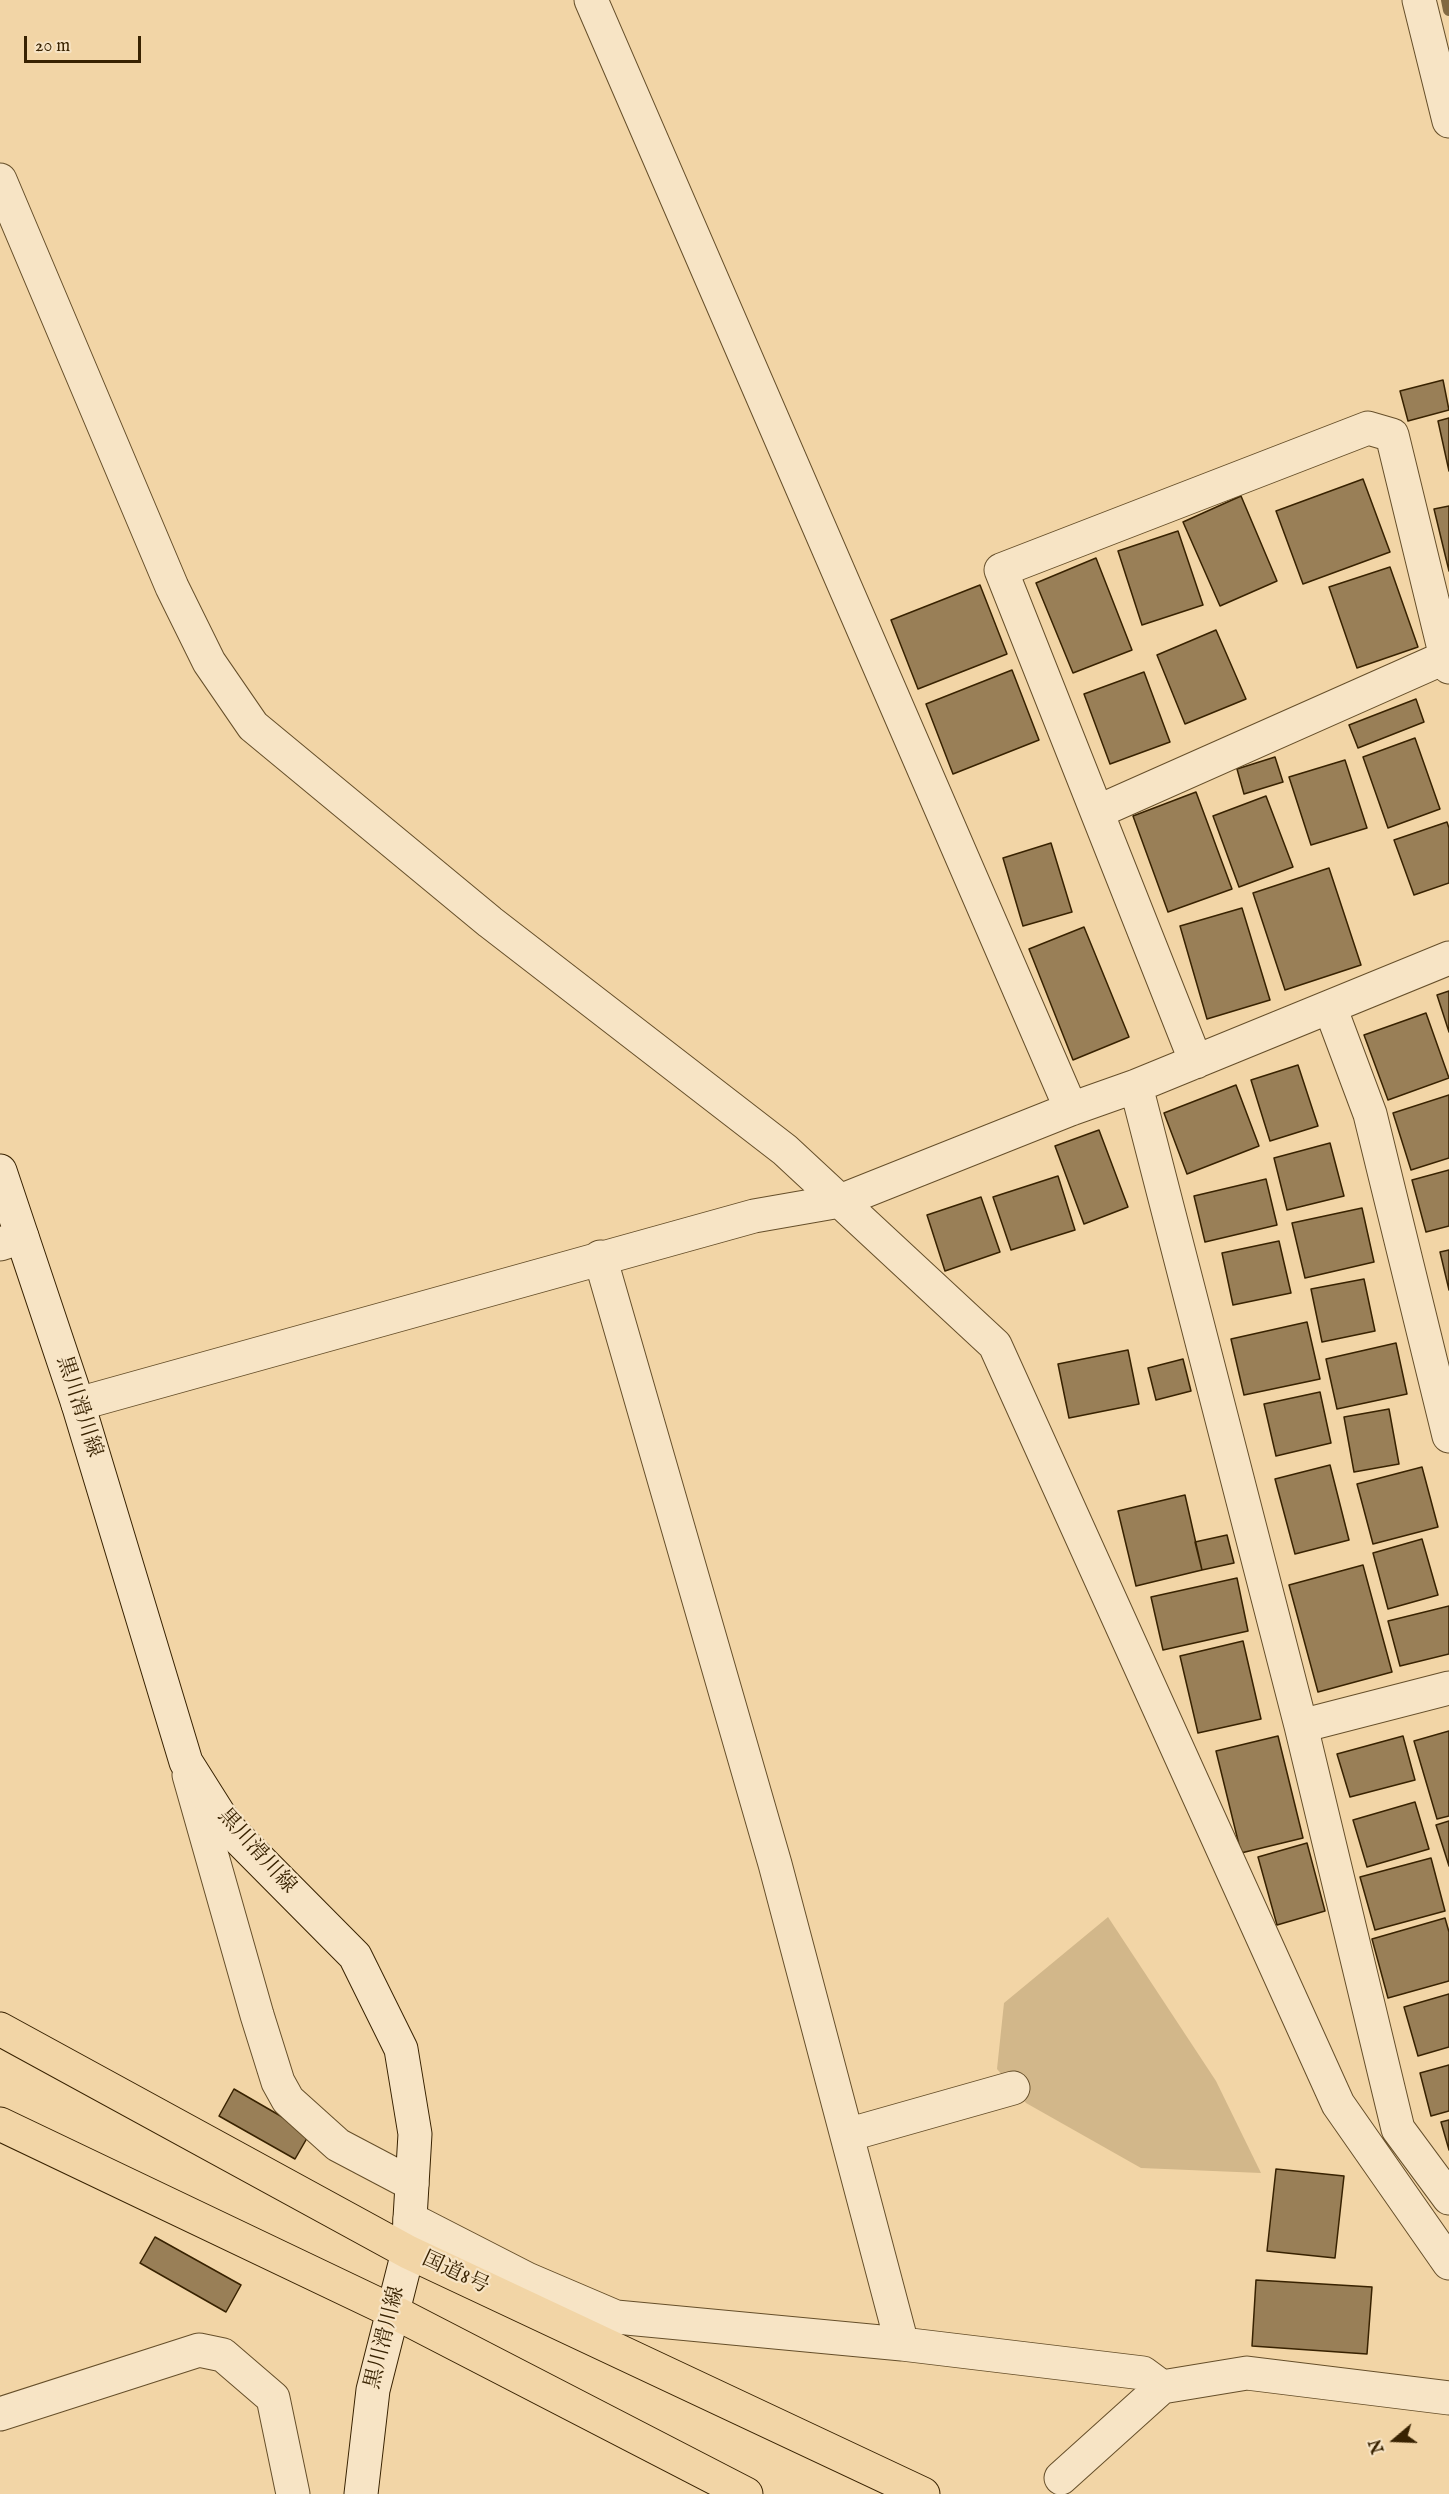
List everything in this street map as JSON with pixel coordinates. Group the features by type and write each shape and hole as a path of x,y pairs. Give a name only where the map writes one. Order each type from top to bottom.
{"highway":[{"name":"国道8号","path":"0,2029 408,2252 923,2494"},
{"path":"0,2124 392,2311 746,2494"}],"street":[{"path":"591,0 1071,1109"},
{"path":"1419,0 1449,121"},
{"path":"0,180 172,587 209,662 253,726 490,922 785,1150 995,1345 1338,2104 1449,2263"},
{"path":"1097,812 1448,662 1392,435 1368,428 1001,570 1196,1062"},
{"path":"78,1404 600,1257 754,1216 840,1201 1071,1109 1137,1086 1449,958"},
{"path":"1330,1007 1370,1114 1449,1436"},
{"path":"1137,1086 1301,1726 1398,2129 1449,2198"},
{"name":"黒川滑川線","path":"0,1171 11,1240 78,1404 186,1762 227,1827 355,1956 401,2049 415,2134 408,2252 373,2390 361,2494"},
{"path":"600,1257 775,1864 902,2344"},
{"path":"1301,1726 1449,1688"},
{"path":"186,1762 278,2082 288,2100 338,2145 412,2184"},
{"path":"847,2135 1013,2088"},
{"path":"410,2219 527,2279 616,2316 902,2344 1143,2373 1162,2387"},
{"path":"0,2414 199,2350 223,2355 273,2398 293,2494"},
{"path":"1061,2478 1162,2387 1247,2373 1449,2398"}],"shaded area":[{"path":"1108,1917 1216,2081 1261,2173 1141,2168 1026,2103 997,2069 1004,2003"}],"building":[{"path":"1443,380 1449,410 1408,421 1400,391"},
{"path":"1449,418 1449,471 1438,421"},
{"path":"1363,479 1390,552 1303,584 1276,511"},
{"path":"1241,496 1277,581 1220,606 1183,522"},
{"path":"1449,506 1449,571 1434,509"},
{"path":"1178,531 1203,605 1142,625 1118,551"},
{"path":"1096,558 1132,650 1073,673 1036,583"},
{"path":"1390,567 1418,647 1357,668 1329,587"},
{"path":"980,585 1007,654 918,689 891,620"},
{"path":"1216,630 1246,699 1185,724 1157,655"},
{"path":"1012,670 1039,740 953,774 926,704"},
{"path":"1144,672 1170,742 1110,764 1084,694"},
{"path":"1416,699 1424,722 1358,748 1349,725"},
{"path":"1415,738 1440,809 1388,828 1363,757"},
{"path":"1275,757 1283,782 1244,794 1237,769"},
{"path":"1345,760 1367,828 1311,845 1289,777"},
{"path":"1196,792 1232,889 1168,912 1133,816"},
{"path":"1266,796 1293,867 1239,887 1213,816"},
{"path":"1447,822 1449,828 1449,883 1414,895 1394,840"},
{"path":"1051,843 1072,912 1023,926 1003,858"},
{"path":"1329,868 1361,965 1285,990 1253,893"},
{"path":"1242,908 1270,1000 1207,1019 1180,926"},
{"path":"1084,927 1129,1037 1073,1060 1029,949"},
{"path":"1449,991 1449,1032 1437,995"},
{"path":"1426,1013 1449,1078 1388,1100 1364,1035"},
{"path":"1298,1065 1318,1126 1270,1141 1251,1080"},
{"path":"1236,1085 1259,1146 1187,1174 1164,1113"},
{"path":"1449,1095 1449,1158 1411,1170 1393,1113"},
{"path":"1099,1130 1128,1207 1084,1224 1055,1146"},
{"path":"1330,1143 1344,1196 1287,1210 1274,1158"},
{"path":"1449,1170 1449,1226 1426,1232 1412,1180"},
{"path":"1058,1176 1075,1230 1011,1250 993,1197"},
{"path":"1266,1179 1277,1225 1205,1242 1194,1196"},
{"path":"981,1197 1000,1252 945,1271 927,1215"},
{"path":"1362,1208 1374,1262 1305,1278 1292,1223"},
{"path":"1279,1241 1291,1293 1233,1305 1222,1253"},
{"path":"1449,1250 1449,1290 1440,1252"},
{"path":"1364,1279 1375,1331 1322,1342 1311,1289"},
{"path":"1307,1322 1320,1379 1244,1395 1231,1339"},
{"path":"1396,1343 1407,1394 1337,1409 1326,1359"},
{"path":"1128,1350 1139,1404 1069,1418 1058,1364"},
{"path":"1183,1359 1191,1391 1156,1400 1148,1368"},
{"path":"1320,1392 1331,1443 1276,1456 1264,1404"},
{"path":"1389,1409 1399,1464 1354,1472 1344,1417"},
{"path":"1330,1465 1349,1540 1295,1554 1275,1479"},
{"path":"1422,1467 1438,1527 1373,1544 1357,1484"},
{"path":"1185,1495 1202,1570 1136,1586 1118,1511"},
{"path":"1227,1535 1234,1563 1202,1570 1195,1542"},
{"path":"1422,1539 1438,1595 1388,1609 1373,1553"},
{"path":"1363,1565 1392,1672 1318,1692 1289,1585"},
{"path":"1237,1578 1248,1631 1163,1650 1151,1597"},
{"path":"1449,1606 1449,1654 1400,1666 1388,1621"},
{"path":"1243,1641 1261,1719 1198,1733 1180,1656"},
{"path":"1449,1731 1449,1816 1437,1819 1414,1741"},
{"path":"1278,1736 1303,1838 1241,1853 1216,1751"},
{"path":"1403,1736 1415,1780 1350,1797 1337,1754"},
{"path":"1415,1802 1429,1849 1367,1867 1353,1820"},
{"path":"1449,1821 1449,1866 1436,1825"},
{"path":"1307,1843 1325,1911 1277,1925 1258,1857"},
{"path":"1431,1858 1445,1911 1375,1930 1360,1877"},
{"path":"1445,1918 1449,1932 1449,1981 1388,1998 1372,1939"},
{"path":"1449,1994 1449,2047 1418,2056 1404,2007"},
{"path":"1449,2065 1449,2111 1431,2116 1420,2073"},
{"path":"234,2089 310,2133 295,2159 219,2116"},
{"path":"1449,2120 1449,2150 1441,2122"},
{"path":"1276,2169 1344,2176 1335,2258 1267,2251"},
{"path":"155,2237 241,2285 226,2312 140,2263"},
{"path":"1256,2280 1372,2287 1367,2354 1252,2346"}],"waterway":[{"path":"1447,0 1449,10"}]}
